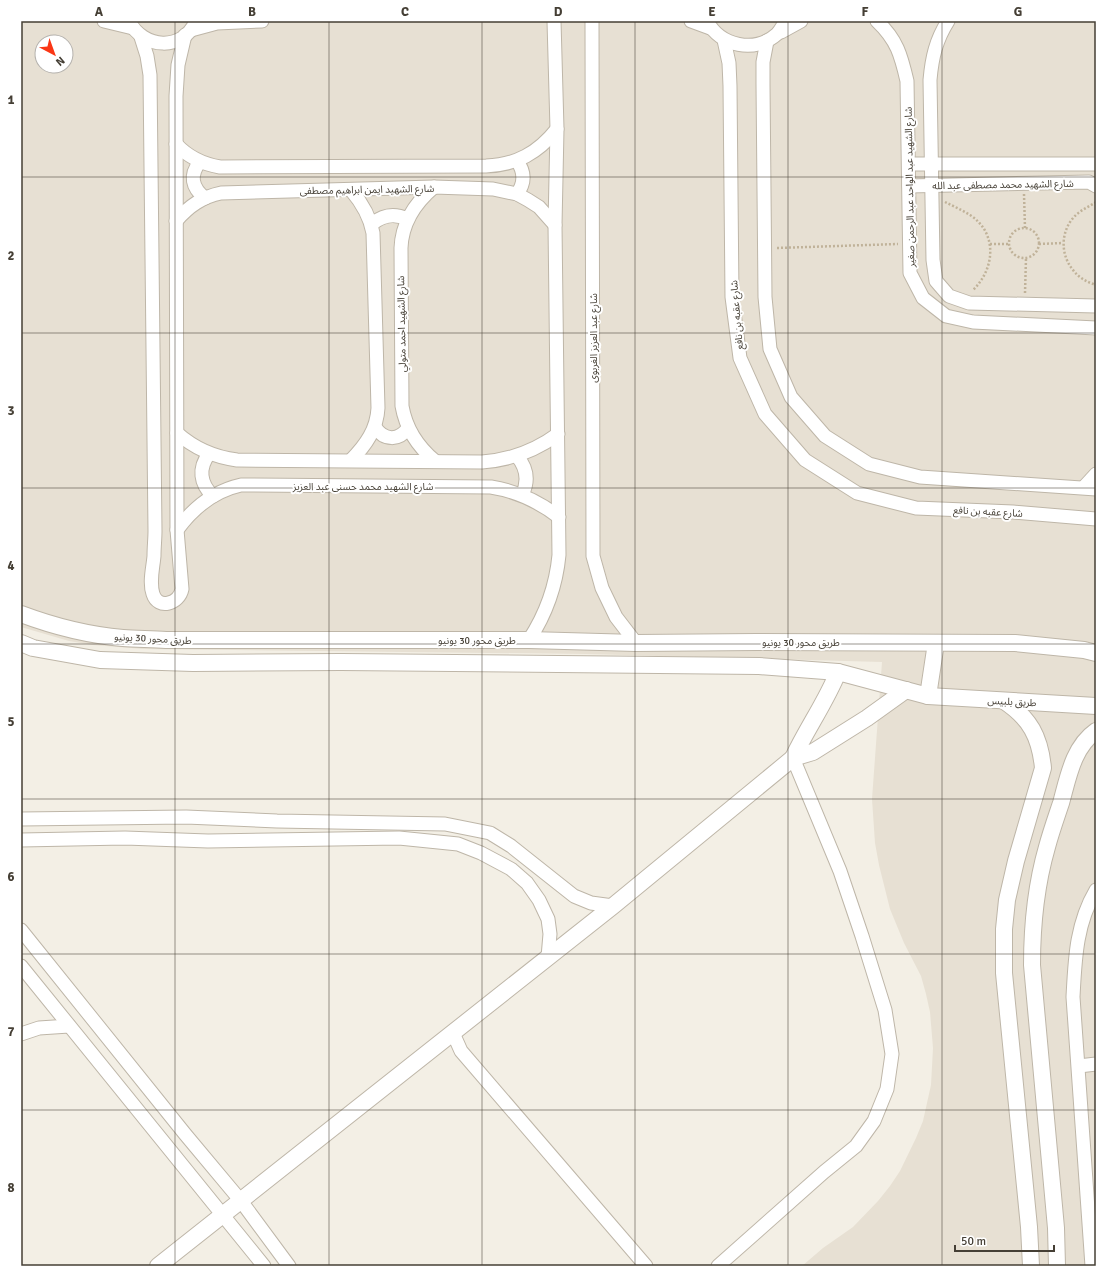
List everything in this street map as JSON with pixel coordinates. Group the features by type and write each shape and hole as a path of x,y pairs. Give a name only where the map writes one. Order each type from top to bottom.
{"street":[{"path":"104,21 134,29 148,40 164,43 179,40 191,29 217,22 262,21"},
{"path":"529,640 543,618 552,594 556,581 559,555 555,225 557,129 554,21"},
{"name":"شارع عبد العزيز الغربوى","path":"592,21 593,556 602,588 616,617 636,643"},
{"path":"691,21 708,24 724,40 738,45 753,46 801,21"},
{"path":"786,21 772,37 763,62 764,249 765,297 770,349 791,397 825,436 869,464 920,477 1090,488 1096,474"},
{"name":"شارع الشهيد عبد الواحد عبد الرحمن صغير","path":"877,21 887,31 901,54 907,81 910,273 923,298 946,316 974,322 1096,328"},
{"path":"948,21 941,32 933,55 930,80 933,260 936,281 949,296 969,302 1096,306"},
{"path":"134,29 147,56 150,75 155,531 152,585 154,597 166,604 175,601 181,594 182,589 177,530 176,96 180,55 191,29"},
{"name":"شارع عقبه بن نافع","path":"724,40 729,62 730,86 732,297 740,358 765,414 805,460 857,493 916,508 1013,512 1096,519"},
{"path":"176,144 183,151 200,162 220,167 496,166 517,161 540,147 557,129"},
{"path":"517,161 523,178 523,184 517,194"},
{"path":"200,162 193,174 193,182 199,194 205,198"},
{"name":"شارع الشهيد محمد مصطفى عبد الله","path":"909,164 1096,164"},
{"name":"شارع الشهيد محمد مصطفى عبد الله","path":"909,186 932,190 1023,184 1089,182 1096,186"},
{"name":"شارع الشهيد ايمن ابراهيم مصطفى","path":"176,221 192,205 221,192 434,187 493,189 517,194 539,207 555,225"},
{"name":"شارع الشهيد احمد متولي","path":"434,187 418,201 407,219 401,238 401,256 402,406 408,428 419,446 435,461"},
{"path":"351,190 363,206 372,224 374,242 378,408 375,427 364,445 351,460"},
{"path":"372,224 382,217 389,215 395,215 407,219"},
{"path":"375,427 383,436 394,438 400,436 408,428"},
{"path":"177,433 192,445 209,454 237,460 435,461 494,461 517,456 538,447 558,434"},
{"path":"209,454 205,459 201,472 204,486 213,496"},
{"path":"517,456 522,462 526,475 525,489 522,495"},
{"name":"شارع الشهيد محمد حسنى عبد العزيز","path":"177,530 192,512 213,496 241,485 480,486 501,489 522,495 541,504 559,517"},
{"name":"طريق محور 30 يونيو","path":"21,614 37,620 80,631 130,638 166,640 529,640 636,643 936,643"},
{"path":"21,643 33,648 100,660 193,663 341,662 759,666 838,672 928,696 936,643 1016,643 1096,652"},
{"path":"718,1266 824,1172 856,1146 874,1122 886,1089 892,1054 885,1010 840,871 793,758 810,725 830,692 838,672"},
{"path":"158,1266 613,906 793,758 813,752 867,718 906,690"},
{"name":"طريق بلبيس","path":"928,696 1096,706"},
{"path":"1004,701 1015,708 1033,729 1042,754 1044,768 1016,861 1007,900 1004,929 1004,973 1029,1227 1031,1266"},
{"path":"1058,1266 1056,1228 1032,965 1032,942 1039,881 1047,847 1072,763 1080,747 1091,734 1096,731"},
{"path":"21,819 186,816 445,824 490,833 511,846 574,896 591,902 613,906"},
{"path":"80,819 81,838"},
{"path":"21,840 125,838 208,841 399,838 458,844 481,852 512,869 527,883 539,900 548,919 550,934 548,957"},
{"path":"1092,1266 1074,997 1075,954 1082,922 1096,890"},
{"path":"21,930 185,1134 241,1201 289,1266"},
{"path":"22,972 264,1266"},
{"path":"21,1034 39,1028 68,1026"},
{"path":"453,1033 461,1051 646,1266"},
{"path":"1079,1066 1096,1064"}],"path":[{"path":"1023,184 1025,228"},
{"path":"932,190 970,215 979,223 986,233 990,244 989,263 986,272 978,284 962,300"},
{"path":"1096,202 1077,213 1066,231 1063,243 1064,253 1073,271 1080,277 1096,285"},
{"path":"1025,228 1033,230 1036,233 1039,244 1034,254 1026,258 1017,256 1013,253 1009,244 1012,234 1016,230 1025,228"},
{"path":"1039,244 1063,243"},
{"path":"764,249 910,244"},
{"path":"990,244 1009,244"},
{"path":"1025,304 1026,258"}],"shaded area":[{"path":"21,21 1096,21 1096,1266 802,1266 823,1248 853,1227 890,1186 900,1171 923,1121 931,1085 933,1048 930,1012 926,994 921,976 904,943 890,909 875,843 872,799 882,662 586,654 144,649 93,645 69,641 21,627"}]}
